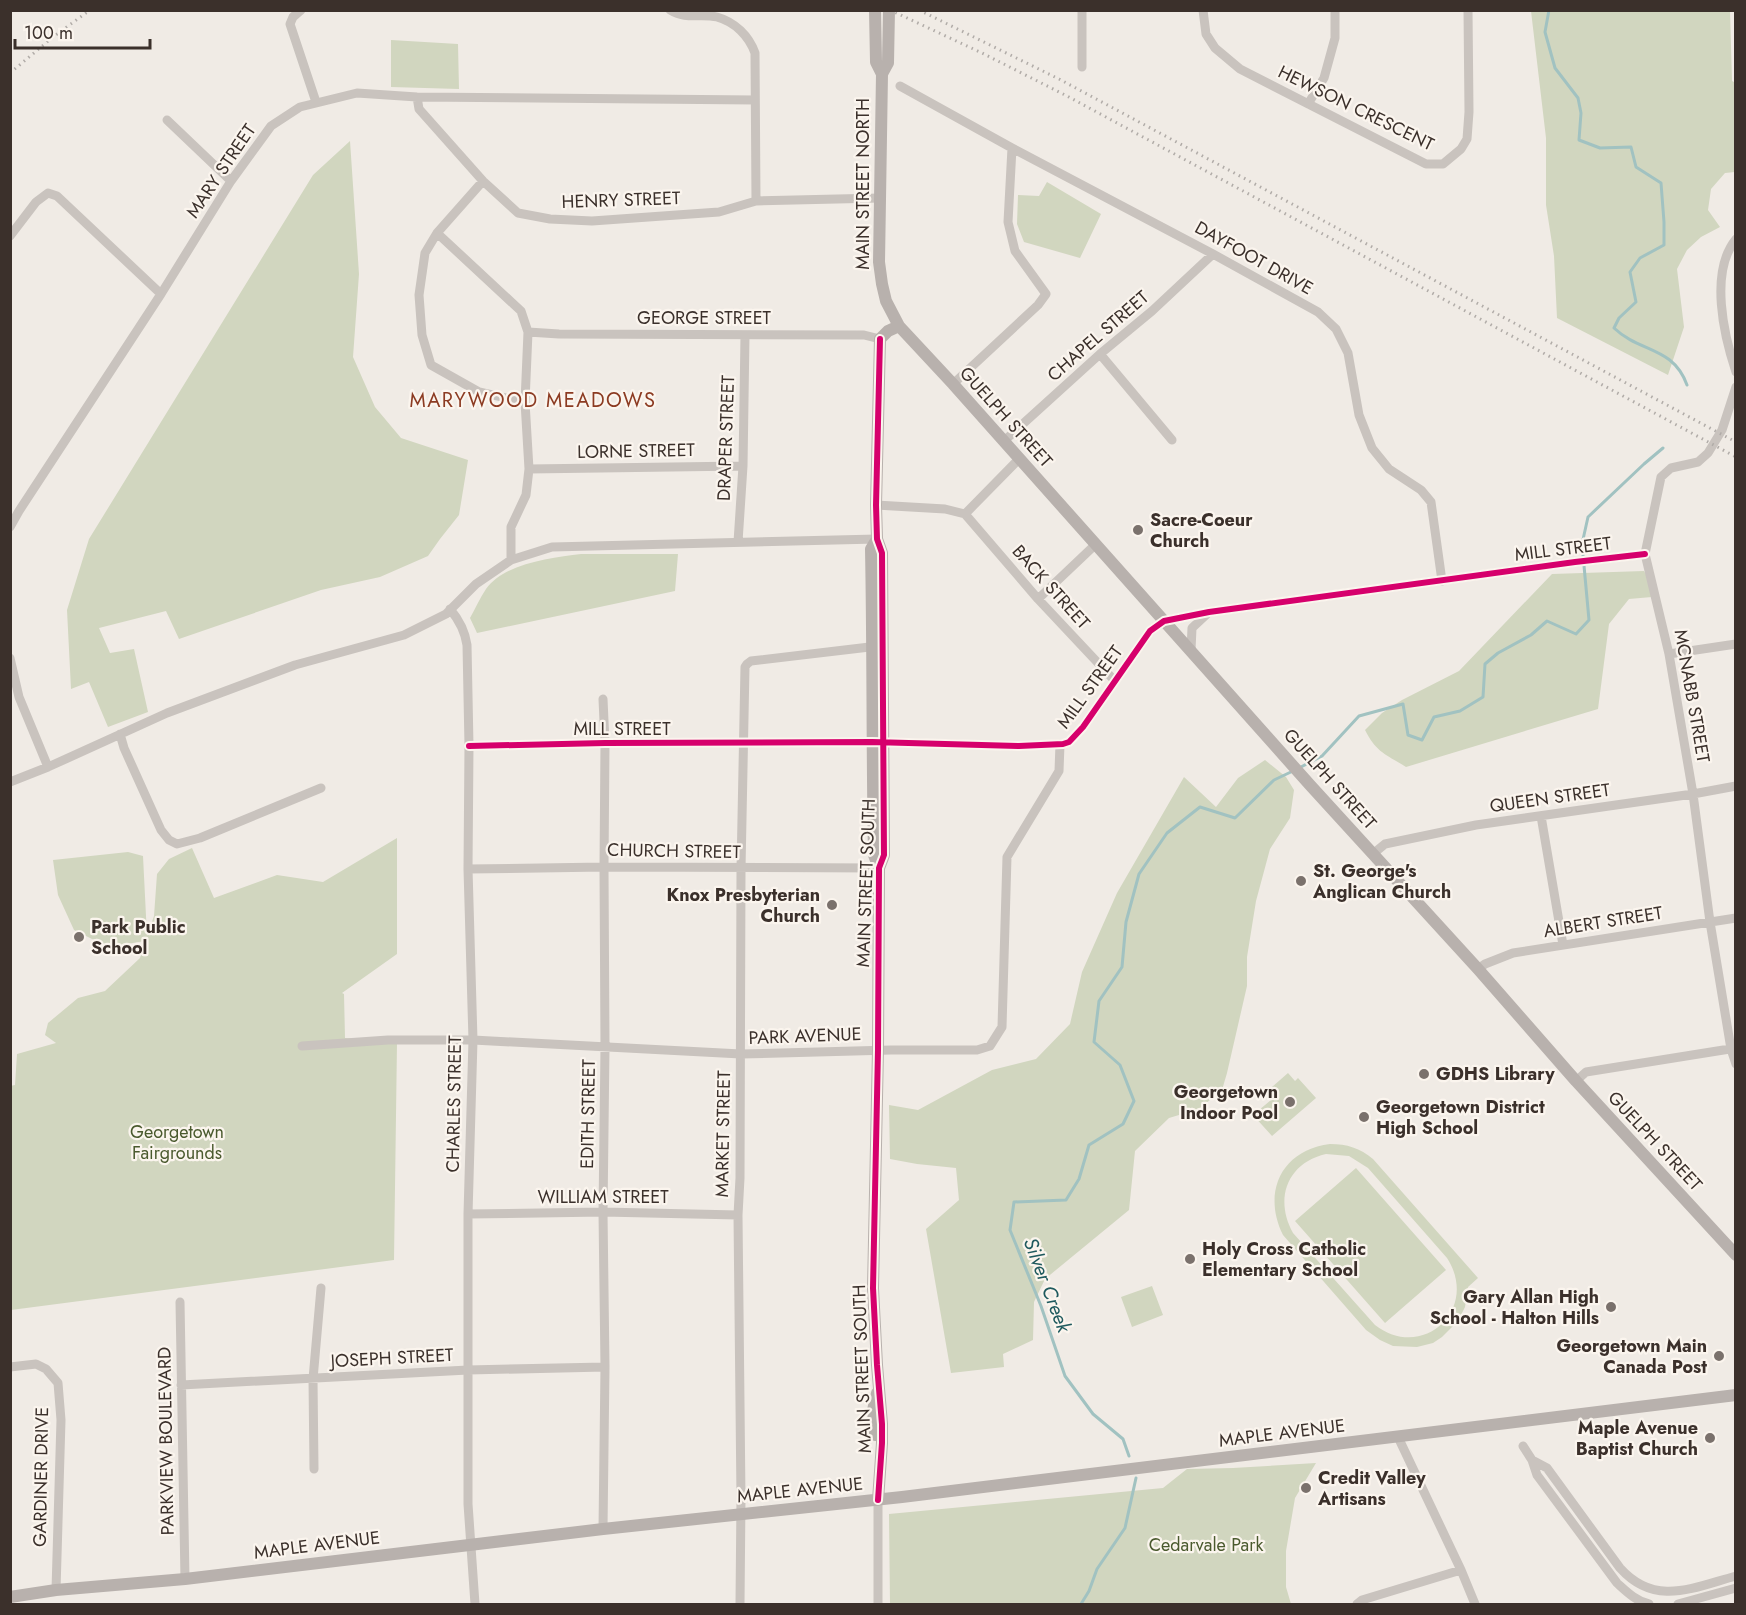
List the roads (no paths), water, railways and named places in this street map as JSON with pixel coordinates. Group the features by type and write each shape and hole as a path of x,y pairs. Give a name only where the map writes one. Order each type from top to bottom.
{"main road":[{"name":"MAIN STREET NORTH","path":"875,10 876,62 882,74 879,262 886,301 899,326"},
{"name":"MAIN STREET NORTH","path":"882,74 888,63 889,10"},
{"path":"880,339 888,331 899,326"},
{"name":"GUELPH STREET","path":"899,326 1310,785 1374,853 1576,1081 1736,1255"},
{"name":"MAIN STREET SOUTH","path":"878,1500 881,1460 873,1410 879,1380 873,1288 879,868 884,855 877,742 882,553 877,540 876,505 880,339"},
{"name":"MAPLE AVENUE","path":"10,1597 56,1590 185,1579 603,1529 878,1500 1736,1395"}],"street":[{"path":"301,10 293,17 290,24 316,102"},
{"path":"670,10 678,15 717,17 735,26 751,41 755,52 756,201"},
{"path":"1082,10 1082,67"},
{"name":"HEWSON CRESCENT","path":"1203,10 1206,34 1215,48 1240,69 1426,164 1443,164 1461,149 1467,140 1468,10"},
{"path":"1308,104 1324,78 1335,38 1335,10"},
{"name":"DAYFOOT DRIVE","path":"900,86 1318,312 1336,329 1348,353 1359,416 1372,448 1389,470 1421,490 1431,502 1442,581"},
{"name":"MARY STREET","path":"10,526 161,294 231,181 271,126 300,107 357,93 417,97 755,100"},
{"name":"HENRY STREET","path":"417,97 419,109 483,181 518,213 550,219 592,221 719,212 756,201 880,198"},
{"path":"167,120 231,181"},
{"path":"953,384 1038,305 1046,294 1016,250 1008,222 1012,148"},
{"path":"483,181 437,233 425,253 419,295 422,335 431,365 479,392 525,402"},
{"path":"10,236 36,202 48,193 57,196 161,294"},
{"path":"437,233 521,311 528,332 525,402 529,469 526,495 511,527 511,560"},
{"path":"1736,239 1726,256 1721,294 1722,320 1736,372"},
{"name":"CHAPEL STREET","path":"1004,441 1100,354 1152,311 1213,254"},
{"name":"GEORGE STREET","path":"528,332 864,335 880,339"},
{"name":"DRAPER STREET","path":"738,542 743,466 745,335"},
{"path":"1100,354 1172,440"},
{"name":"MCNABB STREET","path":"1736,387 1722,430 1708,453 1698,462 1671,468 1661,477 1646,554 1669,654 1693,794 1710,922 1736,1064"},
{"path":"876,505 945,509 965,514 1019,459"},
{"name":"LORNE STREET","path":"529,469 743,466"},
{"path":"10,503 19,511"},
{"name":"BACK STREET","path":"965,514 1038,599 1114,680"},
{"path":"10,782 167,713 295,665 404,635 446,614 476,584 511,560 552,547 877,540"},
{"path":"1038,599 1096,544"},
{"name":"MILL STREET","path":"469,746 877,742 979,746 1060,744 1069,742 1083,727 1150,631 1164,621 1209,612 1646,554"},
{"name":"CHARLES STREET","path":"450,609 461,623 466,634 467,645 468,869 473,1040 468,1214 468,1504 475,1605"},
{"path":"1191,650 1192,628 1209,612"},
{"path":"1669,654 1736,644"},
{"name":"MARKET STREET","path":"740,1605 738,1215 745,669 751,661 878,646"},
{"path":"10,658 19,697 48,766"},
{"name":"EDITH STREET","path":"603,699 605,743 603,1529"},
{"path":"120,735 161,830 169,840 177,844 200,838 321,788"},
{"name":"PARK AVENUE","path":"302,1046 388,1040 473,1040 741,1054 977,1050 990,1046 1002,1027 1007,857 1059,771 1060,744"},
{"name":"QUEEN STREET","path":"1374,853 1385,844 1476,825 1736,786"},
{"path":"1541,816 1563,945"},
{"name":"CHURCH STREET","path":"468,869 879,868"},
{"name":"ALBERT STREET","path":"1478,969 1513,953 1736,918"},
{"path":"1576,1081 1586,1072 1733,1049"},
{"name":"WILLIAM STREET","path":"468,1214 603,1212 738,1215"},
{"path":"314,1469 313,1378 321,1288"},
{"name":"PARKVIEW BOULEVARD","path":"180,1302 185,1579"},
{"name":"GARDINER DRIVE","path":"10,1367 36,1364 46,1369 58,1383 61,1420 56,1590"},
{"name":"JOSEPH STREET","path":"181,1385 468,1370 605,1367"},
{"path":"1398,1437 1461,1570 1475,1605"},
{"path":"1523,1446 1532,1460 1537,1475 1617,1583 1630,1595 1649,1605"},
{"path":"1532,1460 1547,1468 1627,1576 1638,1584 1665,1592 1680,1592 1736,1576"},
{"name":"MAIN STREET SOUTH","path":"878,1500 878,1605"},
{"path":"1599,1559 1609,1553"},
{"path":"1357,1605 1362,1600 1461,1570"},
{"path":"1713,1582 1716,1594"},
{"path":"1678,1605 1736,1588"}],"waterway":[{"name":"Silver Creek","path":"1549,10 1545,32 1555,68 1578,98 1581,113 1579,140 1600,148 1631,147 1636,167 1661,183 1664,245 1640,258 1630,272 1636,302 1619,318 1614,328 1634,342 1665,356 1681,372 1687,385"},
{"name":"Silver Creek","path":"1299,768 1322,756 1359,716 1403,704 1408,735 1422,740 1434,717 1460,711 1483,697 1485,664 1498,653 1531,635 1547,621 1576,634 1589,620 1582,544 1588,517 1663,448"},
{"name":"Silver Creek","path":"1129,1456 1123,1439 1093,1414 1065,1376 1041,1306 1010,1230 1014,1202 1066,1200 1079,1179 1089,1145 1123,1124 1134,1101 1120,1065 1094,1042 1099,1001 1122,967 1126,922 1139,874 1167,833 1200,807 1235,818 1274,780 1293,771"},
{"name":"Silver Creek","path":"1081,1604 1089,1591 1097,1569 1125,1528 1136,1478"}],"railway":[{"path":"10,73 90,10"},
{"path":"890,10 1067,96 1736,457"},
{"path":"919,10 1059,79 1736,442"}],"place":[{"name":"Sacre-Coeur Church","path":"1138,530"},
{"name":"St. George's Anglican Church","path":"1301,881"},
{"name":"Knox Presbyterian Church","path":"832,905"},
{"name":"Park Public School","path":"79,937"},
{"name":"GDHS Library","path":"1424,1074"},
{"name":"Georgetown Indoor Pool","path":"1290,1102"},
{"name":"Georgetown District High School","path":"1364,1117"},
{"name":"Holy Cross Catholic Elementary School","path":"1190,1259"},
{"name":"Gary Allan High School - Halton Hills","path":"1611,1307"},
{"name":"Georgetown Main Canada Post","path":"1719,1356"},
{"name":"Maple Avenue Baptist Church","path":"1710,1438"},
{"name":"Credit Valley Artisans","path":"1306,1488"}],"district":[{"name":"MARYWOOD MEADOWS","path":"533,400"}],"park label":[{"name":"Georgetown Fairgrounds","path":"177,1142"},
{"name":"Cedarvale Park","path":"1206,1545"}]}
